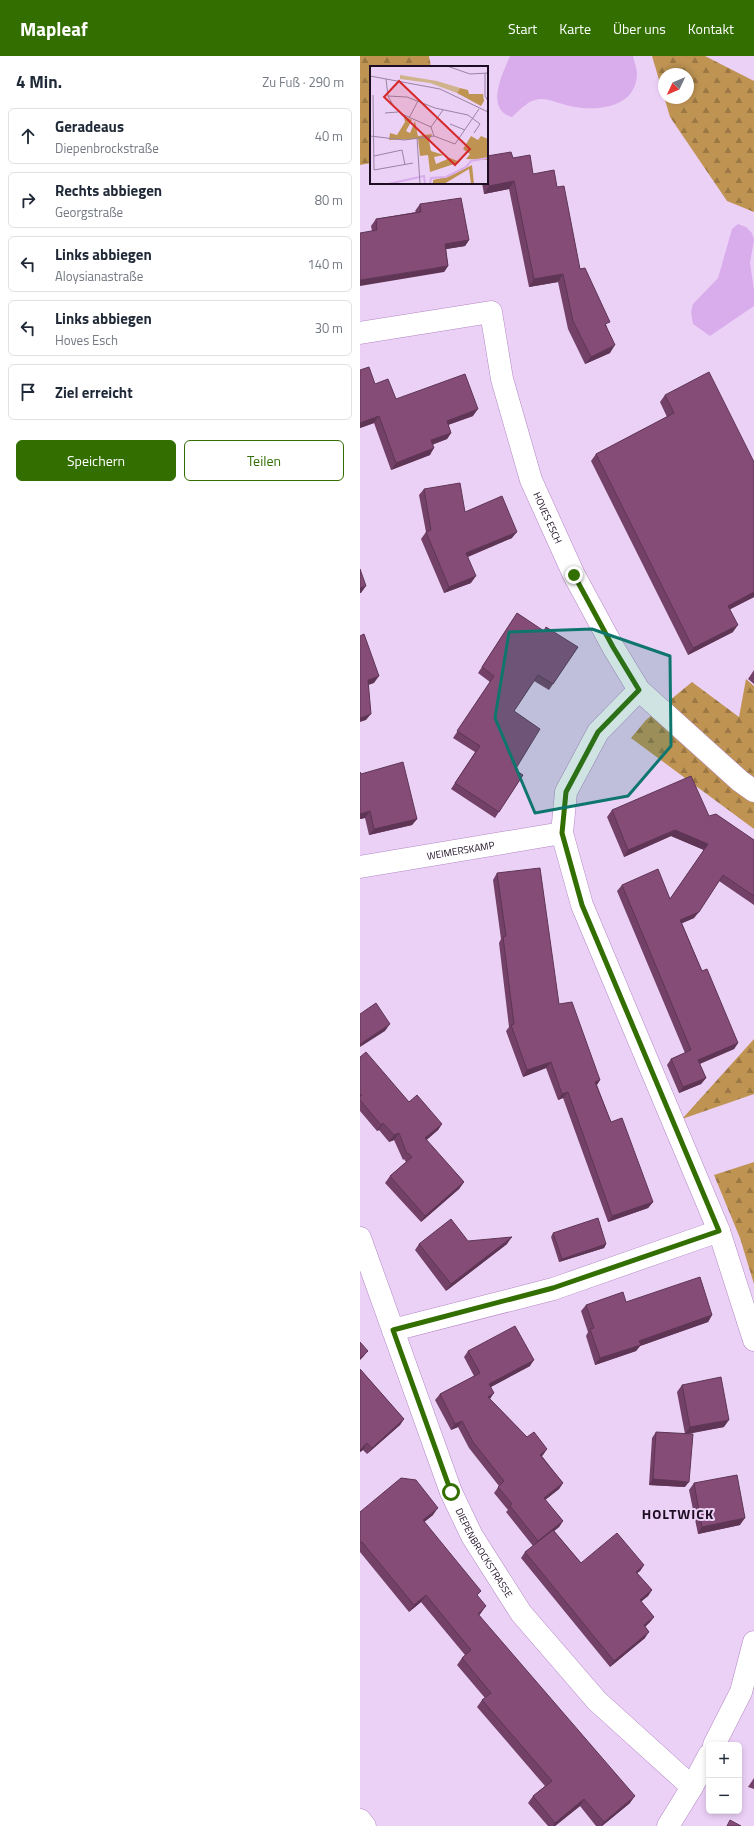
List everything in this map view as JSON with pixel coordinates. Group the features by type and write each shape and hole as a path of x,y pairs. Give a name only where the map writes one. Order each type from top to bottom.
{"street":[{"name":"HOVES ESCH","path":"360,333 491,312 502,380 531,480 574,575 613,647 639,690 740,781 754,791"},
{"path":"639,690 598,732 566,792 562,833 582,905 719,1231 754,1340"},
{"name":"WEIMERSKAMP","path":"360,867 562,833"},
{"path":"393,1330 553,1288 719,1231"},
{"name":"DIEPENBROCKSTRASSE","path":"360,1238 451,1492 472,1536 517,1607 597,1701 692,1787"},
{"path":"716,1742 741,1692 754,1642"},
{"path":"668,1826 706,1761"},
{"path":"360,1820 365,1826"}],"highlighted area":[{"path":"592,629 670,656 671,746 628,796 535,813 495,718 509,632"}],"green space":[{"path":"360,56 429,56 431,66 370,66 370,163 360,165"},
{"path":"652,56 705,56 754,81 754,212 727,201 670,117 666,104 694,104 694,68 658,68 658,76"},
{"path":"746,679 754,686 754,829 631,738 646,720 692,682 739,717"},
{"path":"754,1039 754,1094 682,1119"},
{"path":"754,1162 754,1284 740,1238 714,1175"}],"shaded area":[{"path":"510,56 633,56 637,72 635,85 630,94 622,101 613,105 581,108 540,99 528,103 512,117 504,113 499,106 497,99 500,81"},
{"path":"738,224 746,227 752,233 754,240 750,263 754,290 754,306 710,336 693,324 691,312 693,304 718,278 732,229"}],"building":[{"path":"511,152 513,158 530,155 533,174 554,170 557,187 564,186 580,269 585,268 610,322 605,324 615,345 591,357 573,321 563,274 534,279 514,181 489,186 488,156"},
{"path":"461,198 469,240 445,244 448,266 360,280 360,233 377,230 376,219 421,212 420,204"},
{"path":"369,367 375,384 388,379 396,399 465,374 478,409 447,421 451,433 431,440 434,448 396,463 379,416 360,423 360,370"},
{"path":"709,372 754,462 754,592 728,606 738,625 693,648 596,454 674,413 665,395"},
{"path":"460,483 465,512 502,496 517,532 466,553 476,576 449,587 426,532 431,530 424,489"},
{"path":"360,569 366,586 360,588"},
{"path":"517,613 544,631 546,627 578,647 553,684 538,675 514,711 540,729 515,770 523,775 499,812 455,783 480,746 457,731 494,676 482,667"},
{"path":"364,634 379,676 368,680 371,714 360,718 360,636"},
{"path":"403,762 417,819 374,829 370,811 360,814 360,772 361,774"},
{"path":"691,776 709,816 716,814 754,840 754,896 723,875 699,912 680,920 702,971 707,969 738,1043 698,1060 706,1078 683,1087 671,1059 691,1050 622,885 658,869 670,899 708,844 675,830 628,850 612,810"},
{"path":"540,868 559,1004 572,1002 600,1080 595,1082 611,1122 622,1118 653,1202 612,1216 568,1092 562,1094 551,1062 527,1070 511,1025 514,1024 503,937 506,936 497,873"},
{"path":"376,1003 390,1024 360,1044 360,1014"},
{"path":"366,1052 409,1102 417,1095 442,1124 425,1138 464,1182 425,1216 390,1176 412,1157 408,1153 407,1154 399,1133 394,1135 383,1123 381,1125 360,1100 360,1096 362,1095 360,1095 360,1057"},
{"path":"598,1218 606,1244 562,1259 553,1233"},
{"path":"451,1219 468,1241 512,1237 451,1284 419,1244"},
{"path":"700,1277 712,1315 639,1341 641,1345 600,1358 590,1329 594,1328 586,1305 623,1292 626,1302"},
{"path":"515,1326 534,1360 489,1384 494,1393 488,1397 527,1437 534,1432 547,1449 540,1455 563,1483 544,1498 563,1521 538,1541 510,1506 512,1504 498,1487 504,1481 473,1442 462,1421 455,1424 440,1394 480,1373 468,1351"},
{"path":"360,1342 368,1351 360,1358"},
{"path":"360,1369 404,1419 372,1448 367,1443 360,1450"},
{"path":"721,1377 729,1420 690,1427 682,1385"},
{"path":"656,1432 693,1434 689,1482 653,1479"},
{"path":"737,1475 745,1518 702,1527 694,1483"},
{"path":"401,1478 416,1480 438,1508 423,1520 481,1591 477,1595 486,1606 478,1614 635,1796 604,1822 584,1799 555,1823 533,1796 552,1781 482,1700 491,1693 462,1658 471,1650 426,1595 414,1605 362,1542 360,1543 360,1512"},
{"path":"553,1530 581,1563 617,1533 644,1565 636,1572 652,1590 640,1600 654,1617 644,1625 649,1632 614,1661 525,1552"},
{"path":"730,1820 741,1826 727,1826"}],"district":[{"name":"HOLTWICK","path":"678,1513"}],"route":[{"path":"451,1492 393,1330 553,1288 719,1231 582,905 562,833 566,792 598,732 639,690 613,647 574,575"}]}
